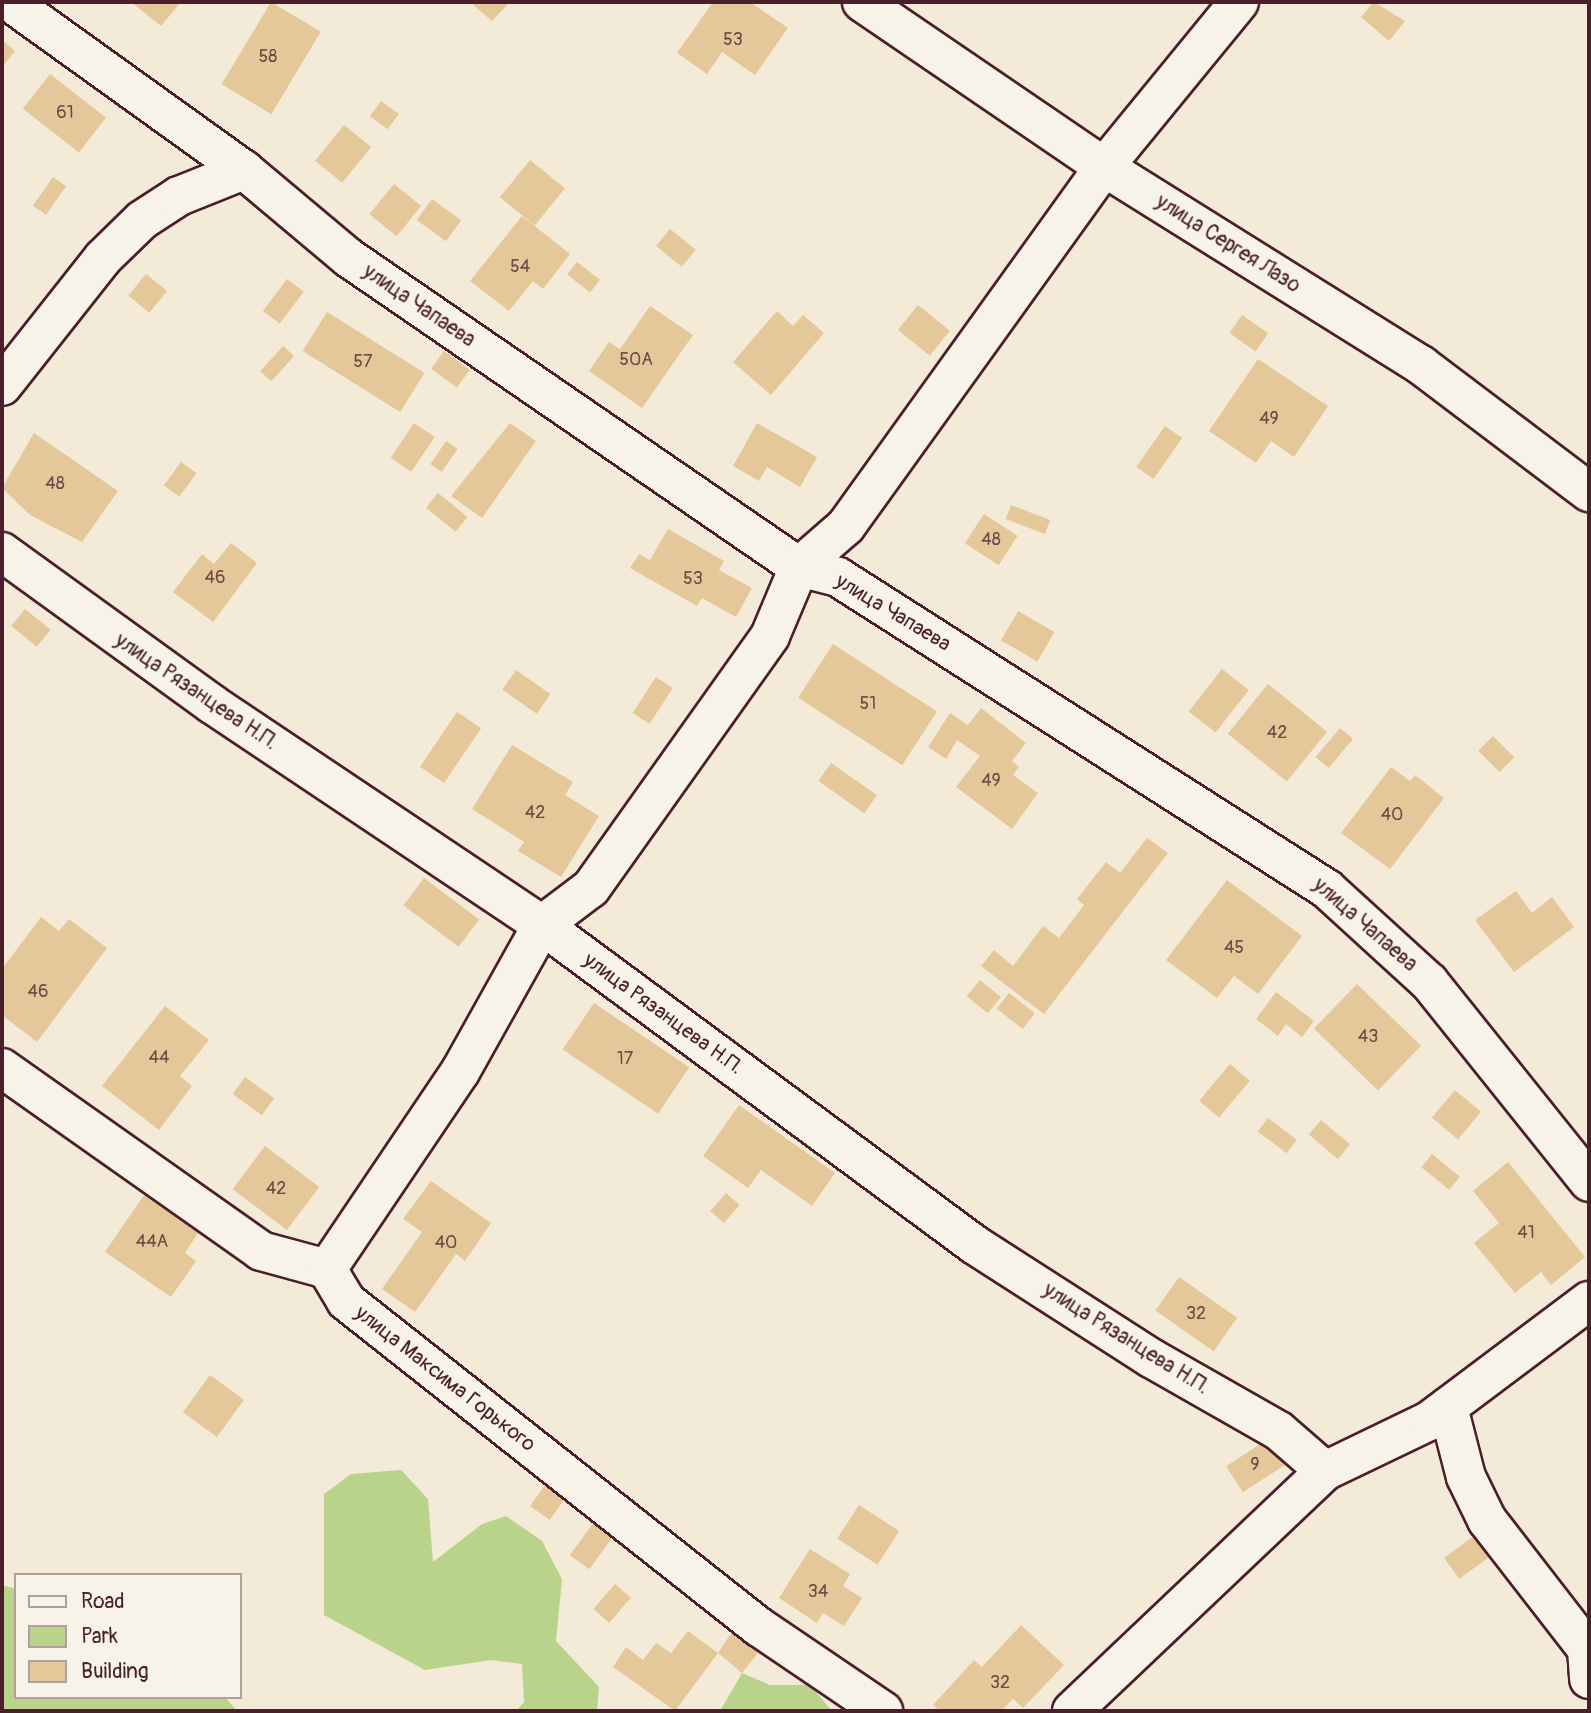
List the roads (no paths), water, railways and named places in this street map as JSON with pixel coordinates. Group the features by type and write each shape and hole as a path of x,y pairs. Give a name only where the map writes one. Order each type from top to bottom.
{"street":[{"name":"улица Чапаева","path":"10,2 244,170 349,258 799,567 838,577 1327,889 1429,982 1589,1182"},
{"name":"улица Сергея Лазо","path":"862,2 1104,167 1421,365 1589,492"},
{"path":"2,1068 251,1245 327,1269 460,1072 542,925 590,888 770,636 799,567 846,526 1104,167 1239,2"},
{"path":"2,386 103,258 142,220 179,196 244,170"},
{"name":"улица Рязанцева Н.П.","path":"2,552 212,705 542,925 975,1245 1151,1358 1279,1431 1325,1471"},
{"name":"улица Максима Горького","path":"327,1269 346,1301 759,1627 883,1711"},
{"path":"1072,1711 1325,1471 1448,1407 1589,1301"},
{"path":"1448,1407 1466,1477 1487,1520 1587,1649 1589,1679"}]}
